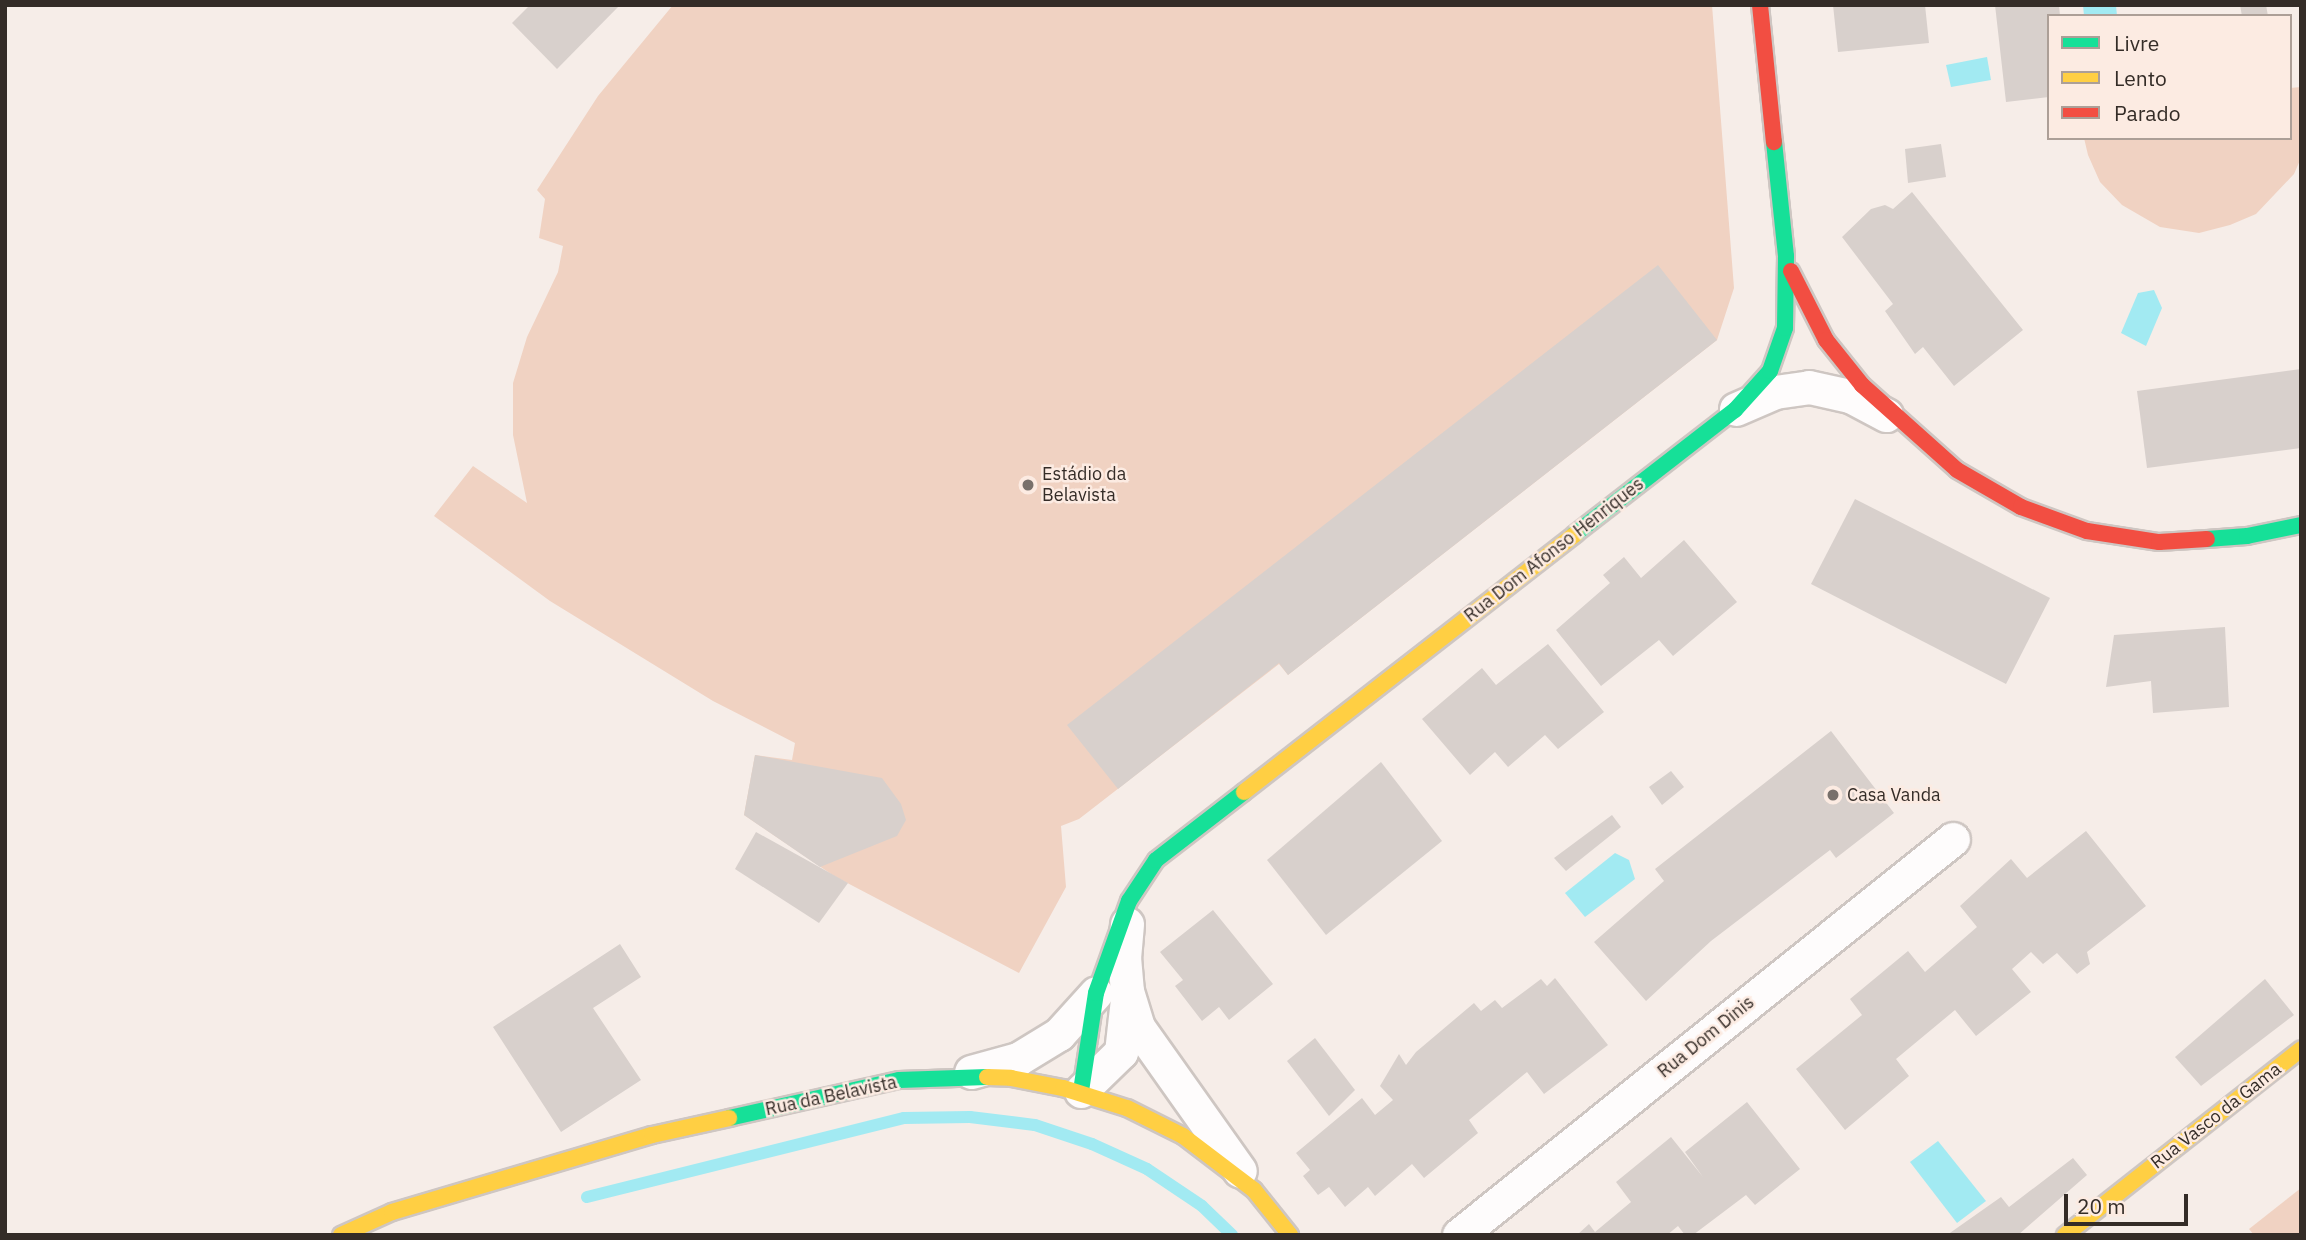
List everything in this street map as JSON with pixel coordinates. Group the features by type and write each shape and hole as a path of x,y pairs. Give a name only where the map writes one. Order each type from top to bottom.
{"street":[{"name":"Rua Dom Afonso Henriques","path":"1129,901 1156,860 1735,410 1770,370 1786,328 1786,256 1760,5"},
{"path":"1786,256 1802,298 1826,340 1862,385 1957,470 2021,507 2087,531 2159,542 2248,536 2301,525"},
{"path":"1735,410 1775,392 1809,387 1850,396 1904,424"},
{"name":"Rua Dom Dinis","path":"1459,1235 1953,839"},
{"path":"1081,1091 1121,1052 1112,992 1124,957 1129,901"},
{"path":"958,1076 1018,1059 1059,1034 1112,992"},
{"path":"1112,992 1254,1190"},
{"name":"Rua Vasco da Gama","path":"2065,1235 2301,1049"},
{"name":"Rua da Belavista","path":"341,1235 392,1213 652,1135 899,1080 958,1076 1011,1078 1081,1091 1128,1108 1183,1136 1254,1190 1290,1235"}],"shaded area":[{"name":"Estádio da Belavista","path":"673,5 1712,5 1734,288 1717,340 1288,675 1279,664 1079,819 1061,826 1066,887 1019,973 834,876 744,815 755,755 792,760 795,743 713,701 550,601 434,516 473,466 527,503 513,435 513,383 527,337 558,272 563,246 539,238 545,199 537,190 598,96"},
{"path":"2301,87 2301,158 2294,174 2256,214 2230,225 2199,233 2160,227 2122,205 2100,182 2088,155 2084,140 2292,140 2292,88"},
{"path":"2301,1188 2301,1235 2254,1235 2249,1229"}],"water":[{"path":"2083,5 2116,5 2117,14 2084,14"},
{"path":"1987,57 1991,80 1951,87 1946,65"},
{"path":"2154,290 2162,308 2146,346 2121,333 2138,293"},
{"path":"1615,853 1629,860 1635,879 1585,917 1565,893"},
{"path":"1938,1141 1986,1201 1957,1223 1910,1162"}],"building":[{"path":"530,5 620,5 557,69 512,23"},
{"path":"1833,5 1925,5 1929,43 1838,52"},
{"path":"1995,5 2059,5 2060,14 2047,14 2047,97 2006,102"},
{"path":"2240,5 2266,5 2268,14 2242,14"},
{"path":"1941,144 1946,177 1908,183 1905,149"},
{"path":"1912,192 2023,330 1954,386 1923,347 1915,354 1885,311 1893,304 1842,237 1871,209 1885,205 1893,209"},
{"path":"1658,265 1717,340 1288,675 1279,663 1118,789 1067,725"},
{"path":"2301,369 2301,448 2147,468 2137,391"},
{"path":"1855,499 2050,598 2006,684 1811,584"},
{"path":"1684,540 1737,602 1673,656 1659,640 1601,686 1556,630 1610,583 1603,575 1624,557 1641,578"},
{"path":"2225,627 2229,707 2153,713 2151,681 2106,687 2114,635"},
{"path":"1548,644 1604,712 1558,749 1545,735 1508,767 1495,752 1470,775 1422,719 1482,668 1496,685"},
{"path":"1831,731 1894,813 1836,858 1830,850 1711,941 1646,1001 1594,942 1664,881 1655,869"},
{"path":"755,755 882,778 901,804 906,820 897,836 820,867 744,815"},
{"path":"1381,762 1442,841 1326,935 1267,860"},
{"path":"1671,771 1684,787 1662,805 1649,787"},
{"path":"1612,815 1621,827 1566,871 1554,858"},
{"path":"2086,831 2146,906 2087,952 2090,964 2077,974 2057,953 2043,964 2031,952 2012,969 2031,992 1976,1036 1955,1010 1896,1059 1909,1076 1845,1130 1796,1069 1862,1015 1850,999 1908,951 1925,972 1977,927 1960,906 2011,859 2027,878"},
{"path":"756,832 848,883 819,923 735,869"},
{"path":"1213,910 1273,984 1229,1020 1219,1007 1202,1021 1175,986 1183,980 1160,952"},
{"path":"620,944 641,977 593,1008 641,1080 561,1132 493,1027"},
{"path":"1555,978 1608,1045 1544,1094 1527,1072 1469,1120 1478,1133 1424,1178 1412,1164 1375,1196 1368,1187 1345,1207 1329,1187 1318,1195 1303,1176 1310,1170 1296,1153 1362,1098 1375,1115 1393,1100 1380,1086 1399,1054 1406,1065 1416,1052 1474,1003 1481,1011 1495,1000 1502,1008 1541,979 1547,986"},
{"path":"2265,979 2294,1015 2201,1086 2175,1057"},
{"path":"1315,1038 1355,1090 1329,1116 1287,1061"},
{"path":"1747,1102 1800,1169 1755,1205 1746,1195 1693,1235 1685,1235 1678,1226 1667,1235 1577,1235 1589,1224 1595,1232 1631,1202 1616,1182 1671,1137 1703,1177 1685,1152"},
{"path":"2073,1158 2087,1175 2018,1235 1947,1235 2001,1197 2009,1207"}],"waterway":[{"path":"587,1197 904,1118 970,1117 1035,1125 1092,1144 1147,1169 1202,1206 1232,1235"}],"traffic: fast":[{"path":"1575,534 1735,410 1770,371 1785,328 1786,256 1774,142"},
{"path":"2207,539 2247,536 2301,525"},
{"path":"1081,1091 1096,993 1129,901 1156,860 1244,792"},
{"path":"729,1118 899,1080 987,1077"}],"traffic: slow":[{"path":"1244,792 1575,534"},
{"path":"2065,1235 2301,1049"},
{"path":"987,1077 1011,1078 1063,1088 1127,1108 1183,1136 1254,1190 1290,1235"},
{"path":"341,1235 392,1212 652,1135 729,1118"}],"traffic: jam":[{"path":"1760,5 1774,142"},
{"path":"1791,271 1826,340 1862,385 1957,470 2021,507 2087,531 2159,542 2207,539"}],"place":[{"name":"Estádio da Belavista","path":"1028,485"},
{"name":"Casa Vanda","path":"1833,795"}]}
